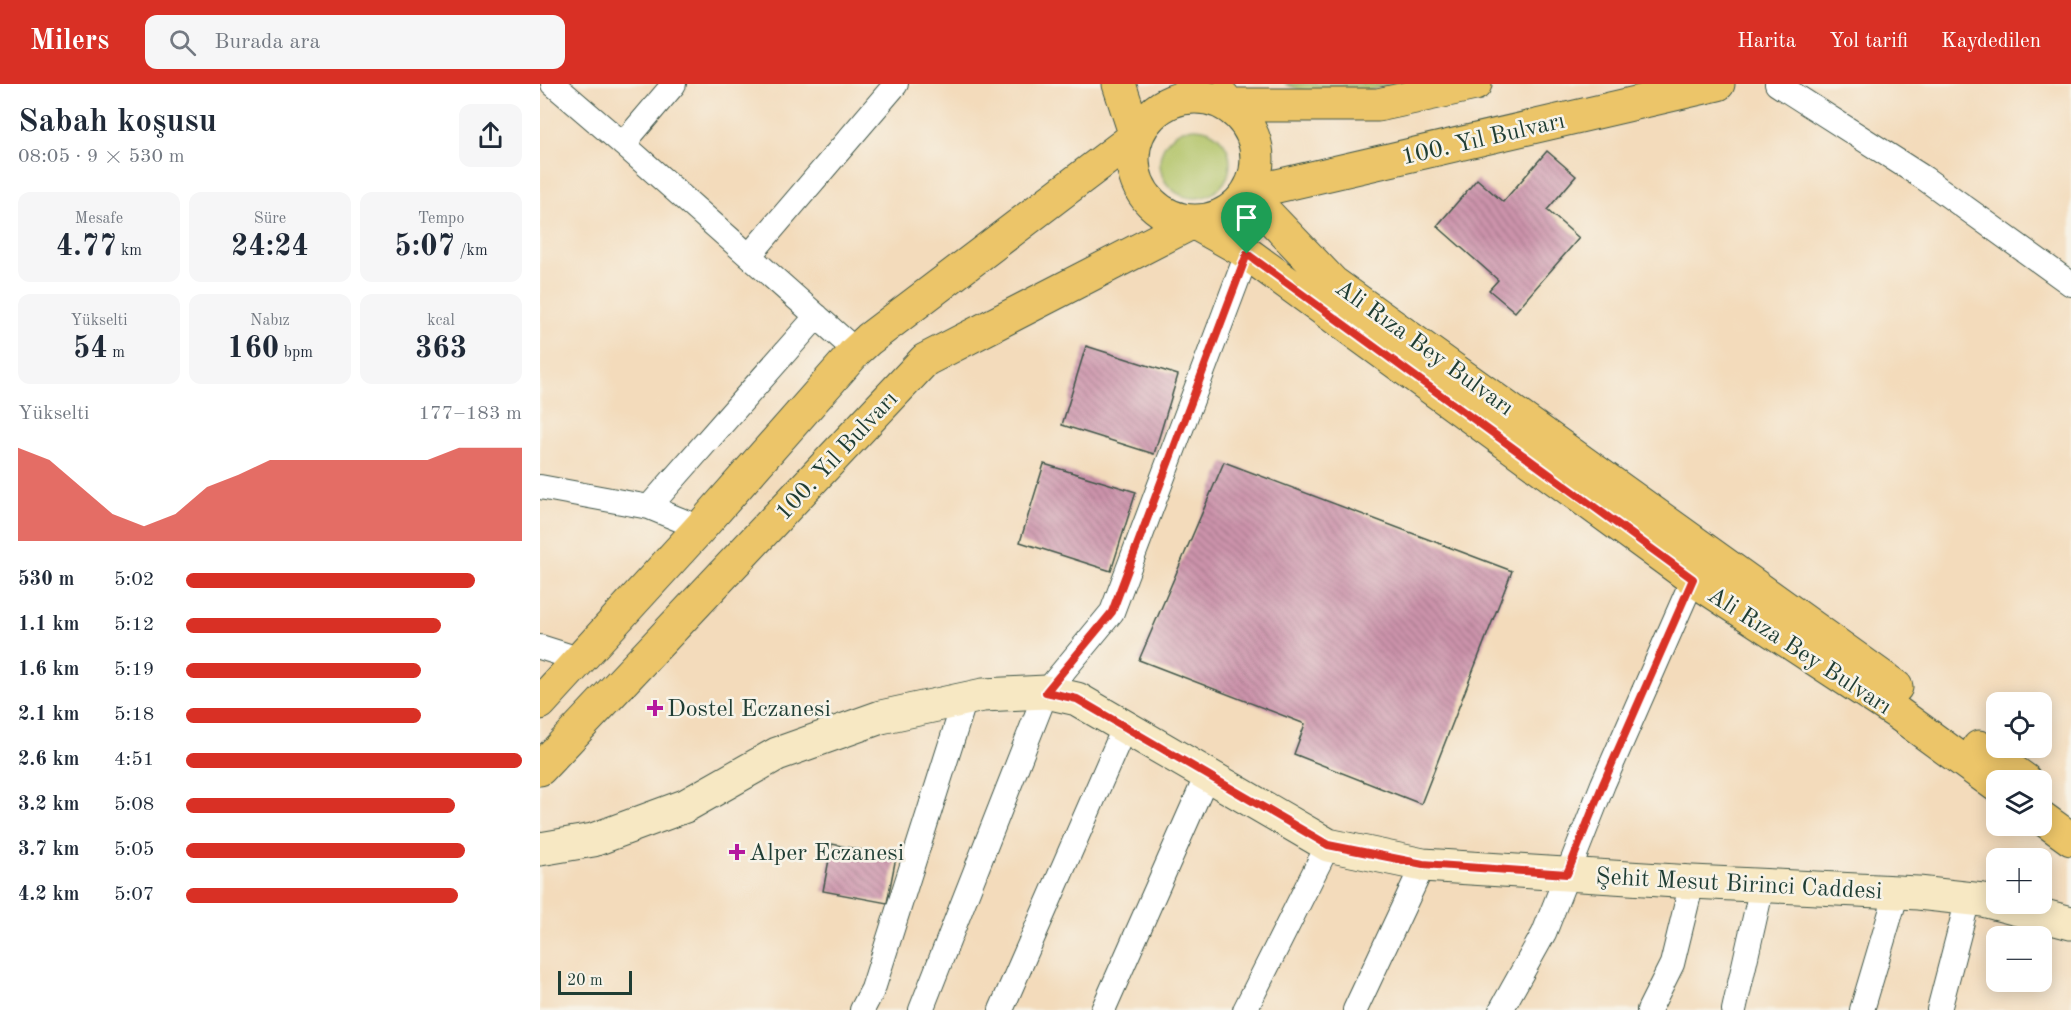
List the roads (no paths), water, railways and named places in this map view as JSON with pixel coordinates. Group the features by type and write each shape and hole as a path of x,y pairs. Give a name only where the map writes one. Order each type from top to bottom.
{"main road":[{"path":"1119,84 1136,136"},
{"path":"1222,95 1242,118 1252,135 1257,155 1256,175 1248,193 1224,214 1209,220 1193,222 1173,218 1156,209 1142,194 1134,176 1132,156 1136,136 1145,121 1158,108 1174,100 1192,96 1210,98 1222,95 1378,105 1475,84"},
{"name":"100. Yıl Bulvarı","path":"1248,193 1718,84"},
{"path":"540,703 700,528 856,351 1136,136"},
{"name":"Ali Rıza Bey Bulvarı","path":"1248,193 1333,283 2011,770"},
{"name":"100. Yıl Bulvarı","path":"540,769 925,360 1193,222"},
{"name":"Ali Rıza Bey Bulvarı","path":"1193,222 1247,254 1693,579 1896,712 1986,778"},
{"name":"Şehit Mesut Birinci Caddesi","path":"540,849 593,840 685,806 777,754 881,717 983,695 1046,692 1077,699 1328,845 1423,864 1692,882 1897,892 1983,900 2071,923"},
{"path":"2052,799 2071,813"},
{"path":"2052,825 2071,839"}],"street":[{"path":"553,84 856,351"},
{"path":"623,144 674,84"},
{"path":"749,256 896,84"},
{"path":"1777,84 1924,178 2071,284"},
{"path":"921,1010 1046,692 1112,612 1247,254"},
{"path":"649,507 817,316"},
{"path":"540,487 649,507 700,528"},
{"path":"1502,1010 1544,933 1603,784 1693,579"},
{"path":"540,647 578,659"},
{"path":"862,1010 873,989 965,699"},
{"path":"1001,1010 1125,726"},
{"path":"1103,1010 1207,775"},
{"path":"1245,1010 1328,845"},
{"path":"1355,1010 1423,864"},
{"path":"1649,1010 1672,964 1692,882"},
{"path":"1734,1010 1762,886"},
{"path":"1862,1010 1897,892"},
{"path":"1939,1010 1968,899"}],"place":[{"name":"Dostel Eczanesi","path":"655,708"},
{"name":"Alper Eczanesi","path":"737,852"}]}
